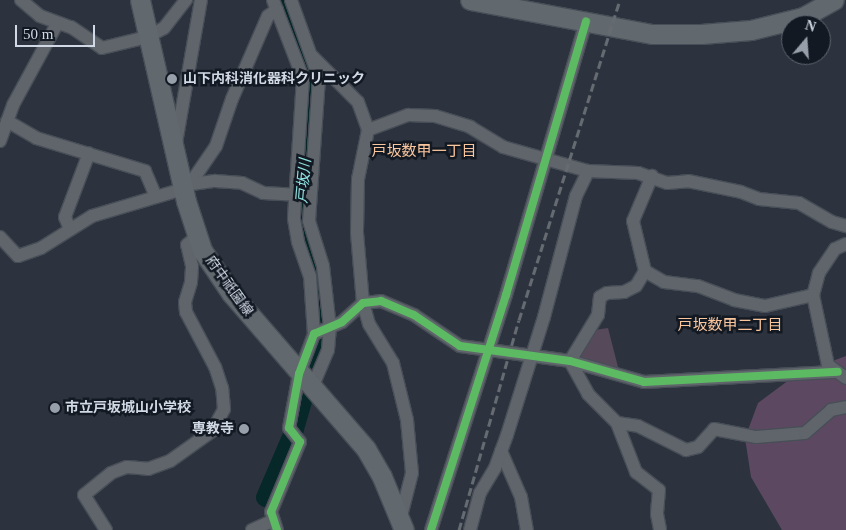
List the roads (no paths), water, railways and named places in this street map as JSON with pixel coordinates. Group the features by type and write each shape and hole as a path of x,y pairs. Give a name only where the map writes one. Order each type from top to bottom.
{"main road":[{"name":"府中祇園線","path":"140,0 161,97 185,186 196,237 215,272 305,381 366,449 382,477 402,525"},
{"path":"470,0 503,3 652,34 701,34 752,30 794,19 834,0"}],"street":[{"path":"21,0 40,16 58,24 71,27 102,48 147,37 164,28 186,0"},
{"path":"174,150 201,0"},
{"path":"291,0 319,78 309,221 323,266 330,327 328,350 305,381"},
{"path":"185,186 216,146 254,49 268,16 275,5"},
{"path":"252,530 275,526 274,501 285,483 300,442 289,428 305,381 314,334 310,276 295,231 303,78 275,5"},
{"path":"431,530 586,21"},
{"path":"0,141 7,121 58,24"},
{"path":"312,56 358,102 368,130 358,179 357,233 363,303 369,324 393,364 407,420 412,473 402,525"},
{"path":"161,97 186,90"},
{"path":"368,130 408,115 435,116 470,127 503,147 588,171 652,176 668,183 688,181 741,192 759,199 799,203 832,222 846,226"},
{"path":"7,121 36,138 145,170 156,197"},
{"path":"70,229 65,217 89,153"},
{"path":"470,530 480,493 501,451 532,356 576,196 588,171"},
{"path":"570,361 598,314 600,297 607,293 624,292 636,286 645,271 633,221 652,176"},
{"path":"0,237 18,256 41,248 92,216 156,197 185,186 215,180 242,183 264,193 296,195"},
{"path":"106,530 84,494 111,473 127,467 148,469 170,461 212,430 224,409 222,388 215,367 186,312 185,302 192,282 192,266 187,245 188,240 196,237"},
{"path":"842,375 828,365 813,295 819,273 835,249 846,244"},
{"path":"645,271 664,282 698,286 734,300 764,306 813,295"},
{"path":"314,334 342,322 363,303 381,302 414,315 460,346 570,361 644,382 842,375"},
{"path":"570,361 588,394 604,406 617,423 636,472 659,490 657,514 660,530"},
{"path":"617,423 633,424 686,450 698,447 714,429 756,437 805,433 831,410 846,407"},
{"path":"501,451 520,497 527,530"}],"waterway":[{"name":"戸坂川","path":"282,0 307,53 312,85 300,222 314,267 318,296 320,330 312,365"},
{"name":"戸坂川","path":"265,497 293,432 304,394"}],"railway":[{"path":"459,530 519,320 620,0"}],"place":[{"name":"山下内科消化器科クリニック","path":"172,79"},
{"name":"市立戸坂城山小学校","path":"55,408"},
{"name":"専教寺","path":"244,429"}],"district":[{"name":"戸坂数甲一丁目","path":"424,152"},
{"name":"戸坂数甲二丁目","path":"730,326"}]}
